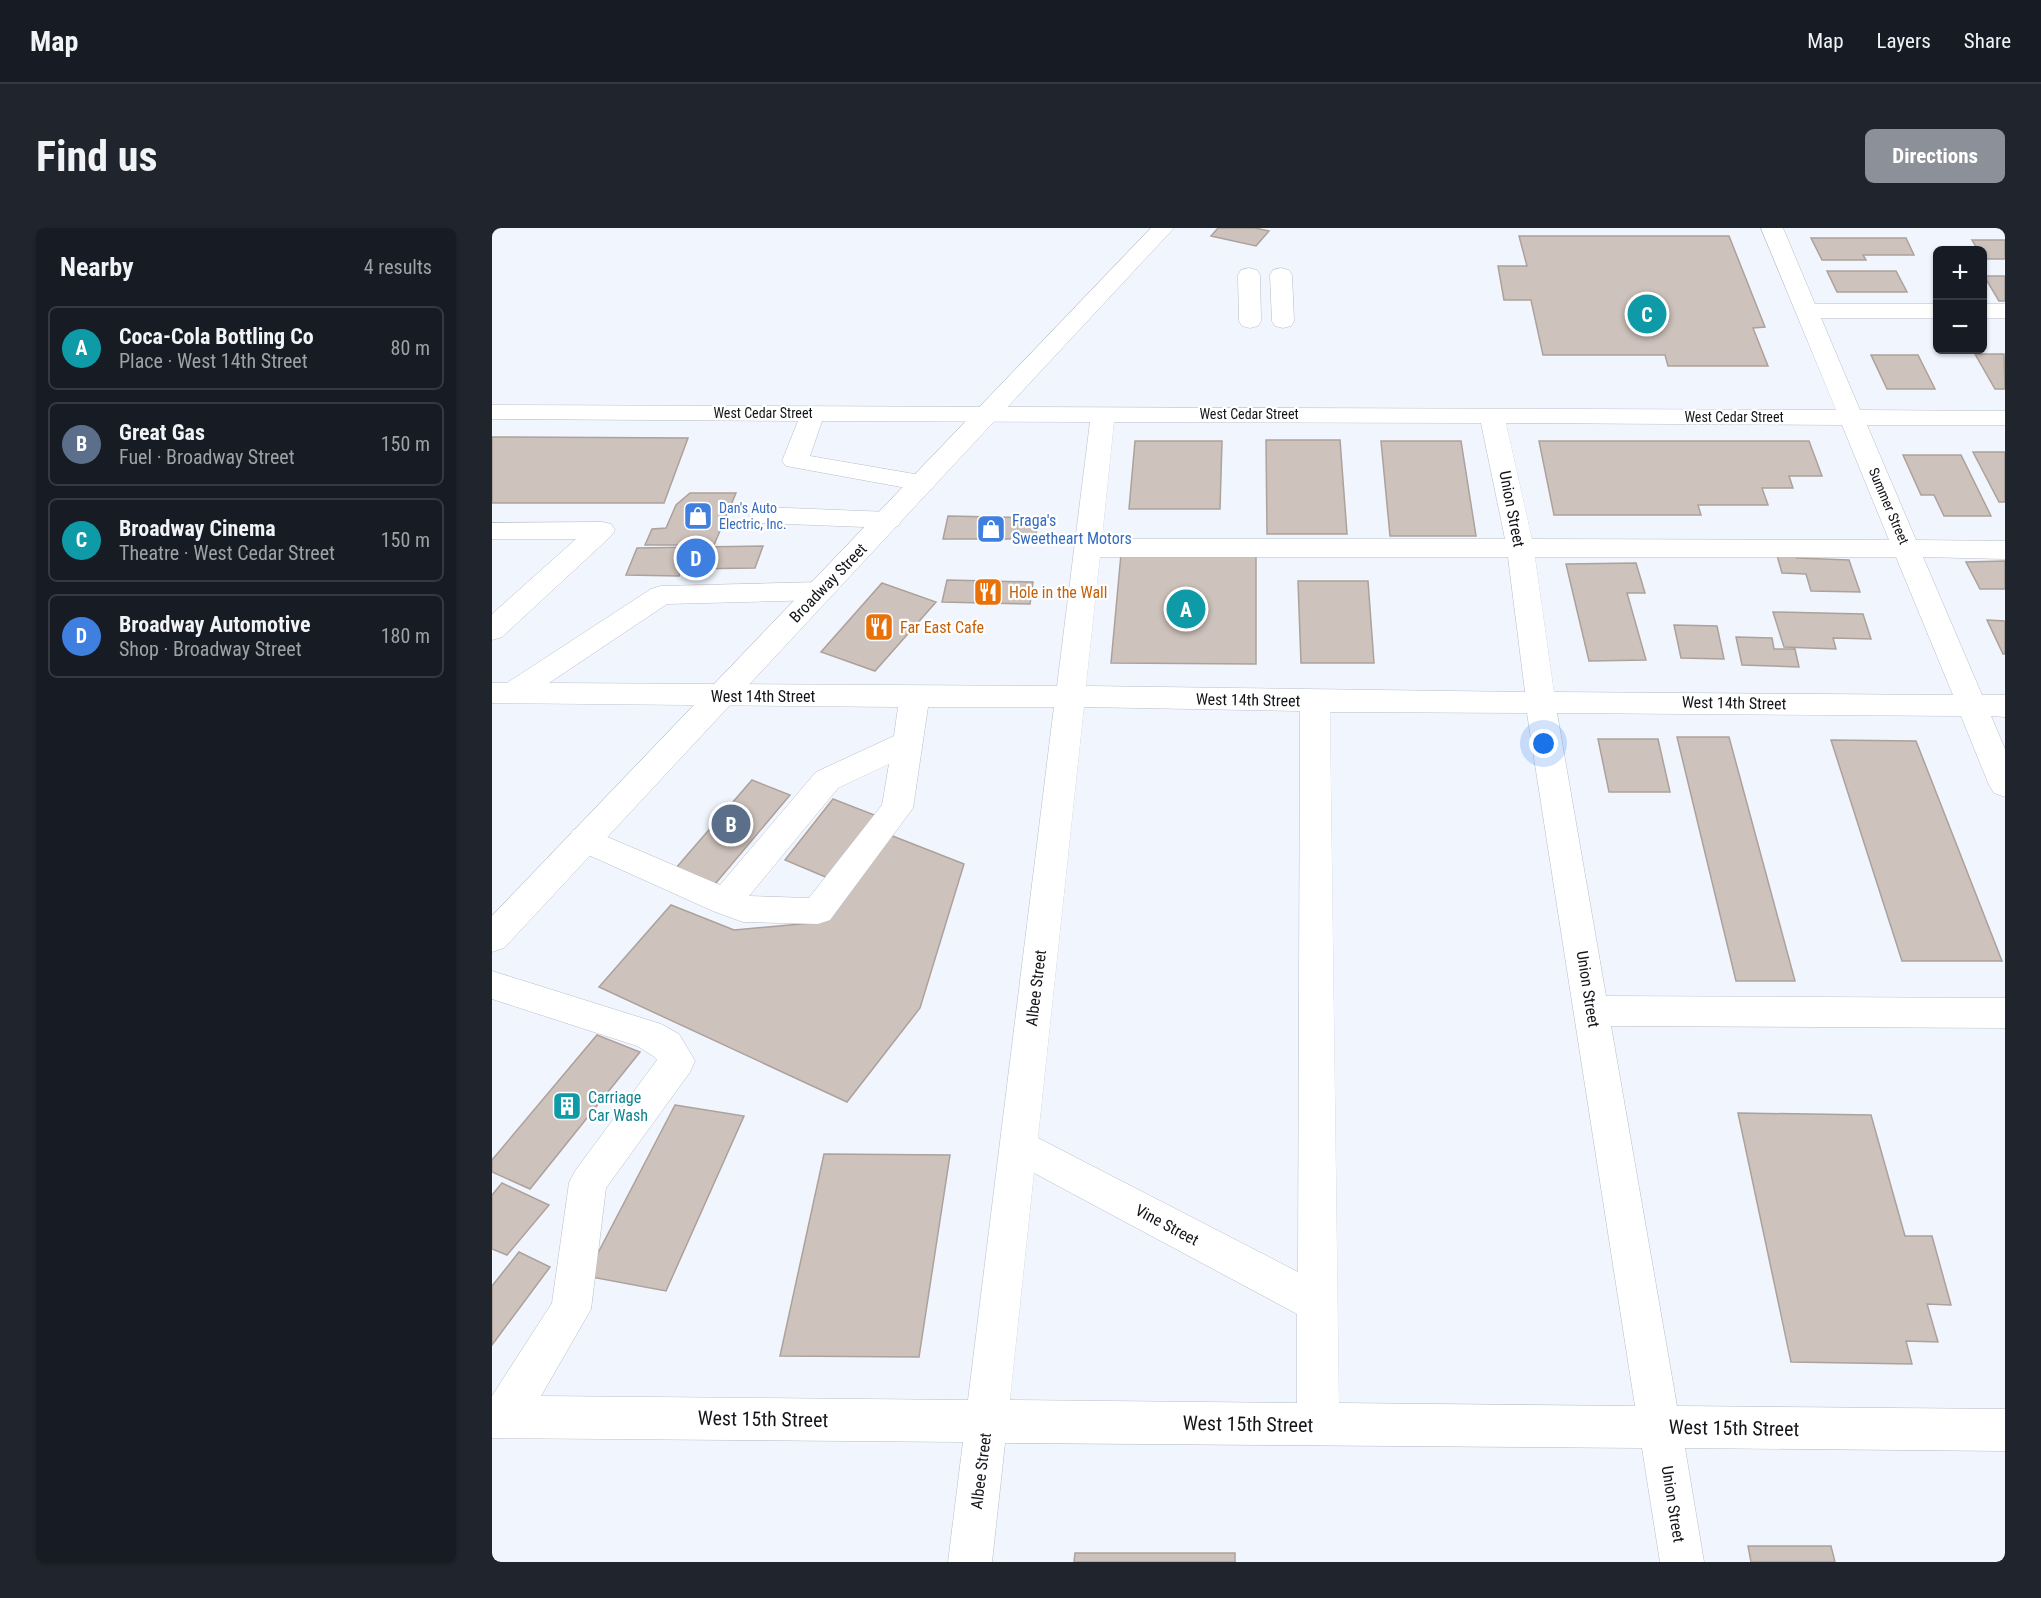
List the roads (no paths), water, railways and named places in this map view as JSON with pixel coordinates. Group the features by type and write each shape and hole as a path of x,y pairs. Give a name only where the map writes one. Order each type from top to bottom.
{"main road":[{"name":"Broadway Street","path":"492,938 1163,228"},
{"name":"Summer Street","path":"1772,228 2005,785"},
{"path":"1249,275 1250,321"},
{"path":"1281,275 1283,321"},
{"path":"1807,311 1933,311"},
{"path":"1987,311 2005,312"},
{"name":"West Cedar Street","path":"492,412 2005,418"},
{"path":"813,413 795,460 923,483"},
{"name":"Albee Street","path":"970,1562 1103,414"},
{"name":"Union Street","path":"1492,416 1520,548 1541,701 1682,1562"},
{"path":"762,515 889,520"},
{"path":"492,531 602,530 492,630"},
{"path":"1089,548 2005,550"},
{"path":"502,693 661,596 820,591"},
{"name":"West 14th Street","path":"502,693 720,696 1071,696 1315,701 2005,706"},
{"path":"584,839 743,909 818,911 897,808 915,697"},
{"path":"1315,701 1318,1424"},
{"path":"725,902 826,780 908,742"},
{"path":"492,985 648,1035 666,1045 677,1061 588,1183 571,1309 498,1417"},
{"path":"1592,1011 2005,1013"},
{"name":"Vine Street","path":"1018,1146 1316,1303"},
{"name":"West 15th Street","path":"498,1417 2005,1430"}],"place":[{"name":"Broadway Cinema","path":"1647,314"},
{"name":"Dan's Auto Electric, Inc.","path":"698,516"},
{"name":"Fraga's Sweetheart Motors","path":"991,529"},
{"name":"Broadway Automotive","path":"696,558"},
{"name":"Hole in the Wall","path":"988,592"},
{"name":"Coca-Cola Bottling Co","path":"1186,609"},
{"name":"Far East Cafe","path":"879,627"},
{"name":"Great Gas","path":"731,824"},
{"name":"Carriage Car Wash","path":"567,1106"}]}
